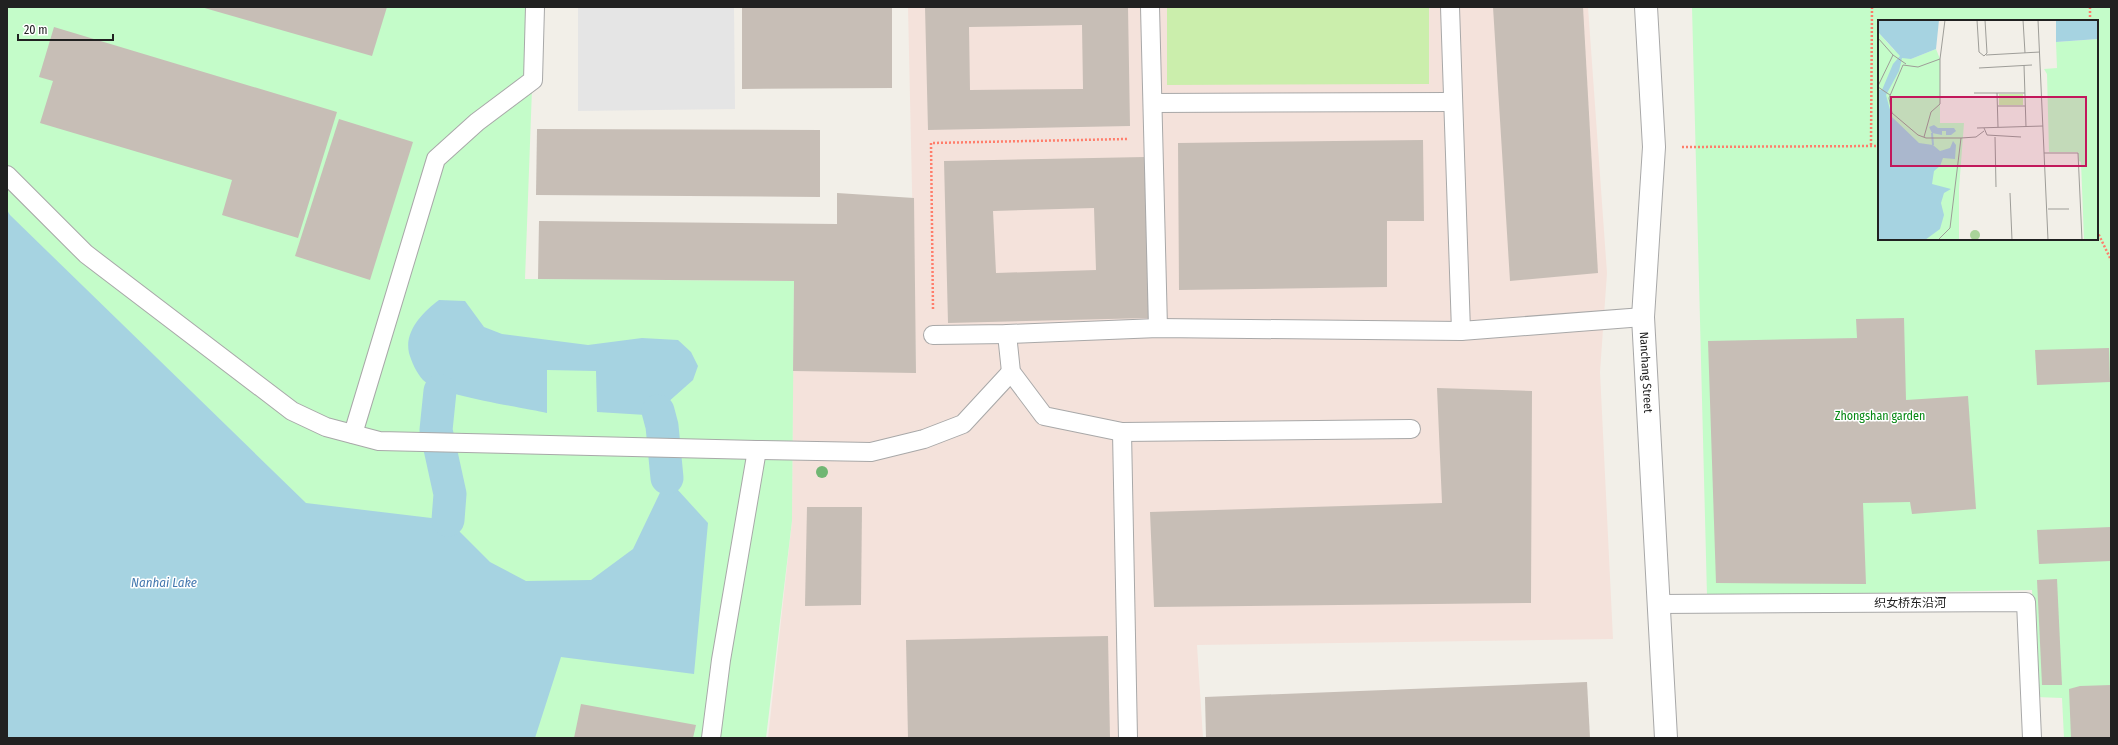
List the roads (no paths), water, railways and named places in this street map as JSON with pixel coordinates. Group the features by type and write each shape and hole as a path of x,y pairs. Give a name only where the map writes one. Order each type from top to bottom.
{"street":[{"name":"Nanchang Street","path":"1646,7 1654,147 1643,317 1666,738"}],"lane":[{"path":"353,434 436,159 477,122 532,80 535,7"},
{"path":"1150,7 1154,103 1158,328"},
{"path":"1450,7 1460,330"},
{"path":"1154,103 1452,102"},
{"path":"7,175 86,254 292,411 326,427 379,441 871,452 924,439 963,424 1011,372"},
{"path":"933,335 1007,334 1158,328 1460,330 1643,317"},
{"path":"1007,334 1011,372 1044,416 1122,432 1411,429"},
{"path":"1122,432 1128,738"},
{"path":"712,738 721,660 757,450"},
{"name":"织女桥东沿河","path":"1658,604 2026,602 2032,738"}],"water":[{"name":"Nanhai Lake","path":"7,210 10,215 306,503 448,520 490,562 526,581 591,580 633,549 667,478 708,523 694,674 561,657 535,738 7,738"},
{"path":"439,300 465,301 484,327 502,334 588,345 642,338 678,340 691,352 698,366 693,380 658,411 646,415 597,412 596,371 547,370 547,413 463,396 432,386 423,380 414,367 409,353 409,337 412,330 421,316"}],"waterway":[{"path":"440,391 436,430 450,494 448,520"},
{"path":"658,411 662,426 667,478"}],"park label":[{"name":"Zhongshan garden","path":"1880,416"}]}
